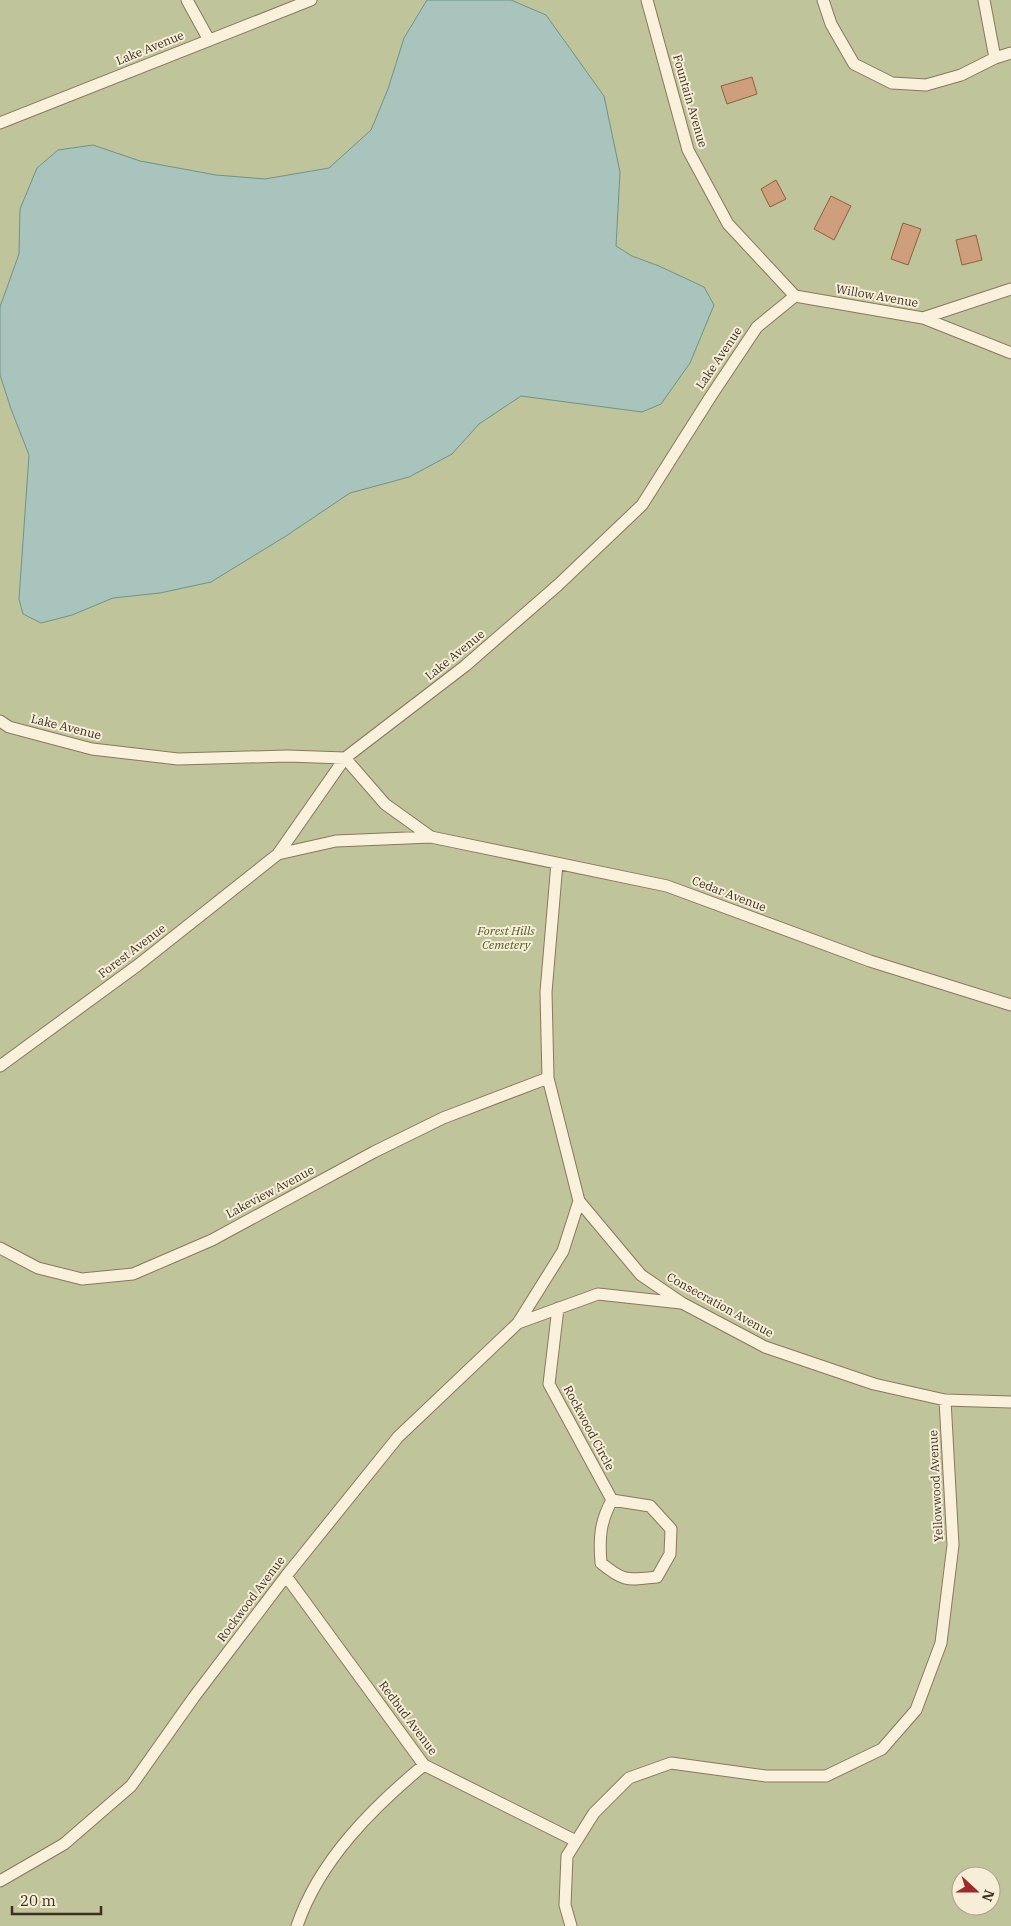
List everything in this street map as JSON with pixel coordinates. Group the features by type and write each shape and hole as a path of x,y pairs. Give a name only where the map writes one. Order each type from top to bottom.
{"lane":[{"path":"187,0 209,40"},
{"name":"Lake Avenue","path":"0,123 312,0"},
{"name":"Fountain Avenue","path":"647,0 688,150 728,224 795,296"},
{"path":"823,0 831,24 854,64 892,83 926,85 961,75 995,58 1011,53"},
{"path":"984,0 995,58"},
{"name":"Willow Avenue","path":"795,296 923,318 1011,289"},
{"name":"Lake Avenue","path":"0,721 9,727 92,749 178,758 287,756 345,758 466,666 558,586 642,505 757,327 795,296"},
{"path":"923,318 1011,353"},
{"path":"345,758 385,804 431,837"},
{"name":"Forest Avenue","path":"0,1066 138,965 278,854 345,758"},
{"name":"Forest Avenue","path":"278,854 336,841 431,837"},
{"name":"Cedar Avenue","path":"431,837 667,886 870,962 1011,1005"},
{"name":"Consecration Avenue","path":"556,863 546,992 548,1078 579,1201 641,1275 682,1303 765,1347 874,1384 945,1400 1011,1402"},
{"name":"Lakeview Avenue","path":"0,1248 38,1268 82,1279 132,1274 212,1240 374,1152 443,1118 548,1078"},
{"name":"Rockwood Avenue","path":"0,1881 64,1844 131,1786 194,1697 286,1576 398,1437 518,1323 563,1251 579,1201"},
{"name":"Rockwood Avenue","path":"518,1323 598,1294 682,1303"},
{"name":"Rockwood Circle","path":"558,1308 549,1384 612,1500"},
{"name":"Yellowwood Avenue","path":"570,1926 565,1905 568,1856 594,1813 629,1778 671,1763 766,1776 826,1776 882,1749 916,1710 941,1643 953,1545 945,1400"},
{"path":"612,1500 650,1506 671,1529 670,1554 656,1577 634,1579 618,1577 601,1563 600,1541 603,1516 612,1500"},
{"name":"Redbud Avenue","path":"286,1576 424,1765 576,1841"},
{"path":"297,1926 305,1902 341,1847 391,1792 424,1765"}],"green space":[{"name":"Forest Hills Cemetery","path":"0,0 1011,0 1011,1926 0,1926"}],"water":[{"path":"427,0 511,0 546,15 604,96 620,172 616,246 632,256 704,287 714,305 690,363 661,404 642,412 521,396 479,424 452,454 409,477 350,493 286,536 211,582 160,593 113,598 72,615 41,623 23,614 19,599 29,455 0,375 0,307 19,254 20,209 37,168 58,150 93,145 140,161 216,175 265,179 329,168 371,130 388,89 404,38"}],"building":[{"path":"752,77 757,94 727,104 721,86"},
{"path":"776,180 786,199 770,207 761,189"},
{"path":"831,196 851,206 834,240 814,229"},
{"path":"903,223 921,229 908,265 891,259"},
{"path":"976,235 982,260 962,265 956,240"}]}
